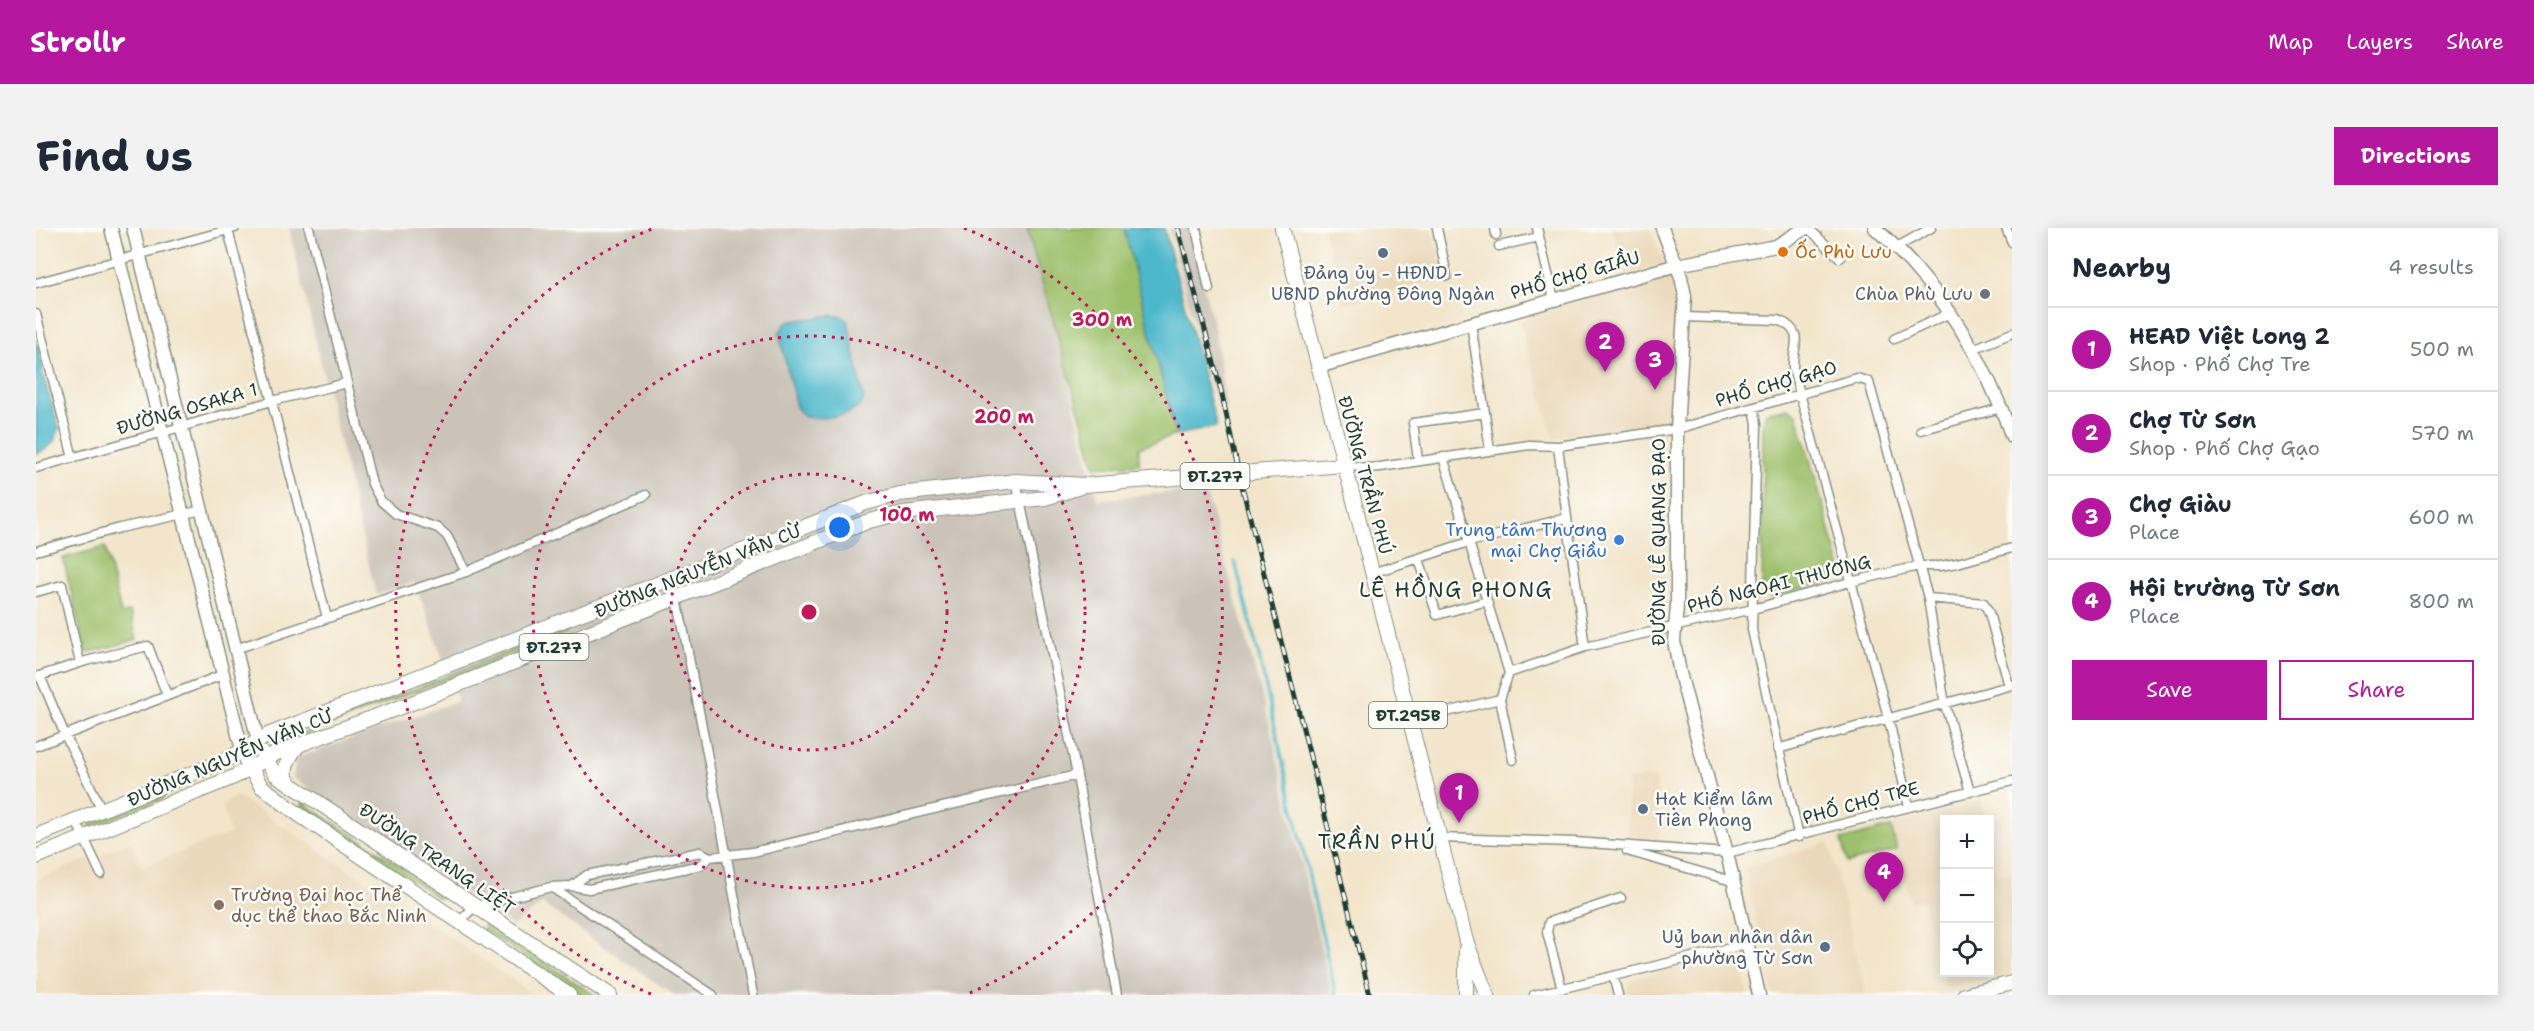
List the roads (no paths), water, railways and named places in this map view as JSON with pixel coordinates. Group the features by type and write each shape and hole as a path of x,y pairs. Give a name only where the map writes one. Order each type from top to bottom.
{"main road":[{"name":"ĐƯỜNG TRẦN PHÚ","path":"1282,228 1466,941 1485,990"},
{"name":"ĐƯỜNG NGUYỄN VĂN CỪ","path":"36,836 226,760 270,734 866,503 900,494 1017,481 1085,485 1345,465"},
{"name":"ĐƯỜNG NGUYỄN VĂN CỪ","path":"36,857 234,777 264,759 878,519 903,513 1045,498 1085,485"},
{"path":"576,616 583,635"},
{"name":"ĐƯỜNG TRANG LIỆT","path":"258,741 264,759 275,774 610,995"},
{"path":"290,784 285,777 285,771 289,757 297,747"},
{"path":"242,750 248,768 261,786 298,814 569,995"},
{"name":"ĐƯỜNG TRẦN PHÚ","path":"1466,941 1466,991"},
{"path":"1964,995 2012,983"},
{"path":"1466,991 1485,990"}],"street":[{"path":"111,228 242,750"},
{"path":"133,228 258,741"},
{"path":"309,228 372,484 381,501 396,514 438,528 447,536 466,572"},
{"path":"1196,228 1209,289"},
{"path":"1437,228 1447,276"},
{"name":"ĐƯỜNG LÊ QUANG ĐẠO","path":"1662,228 1677,265 1684,296 1677,429 1677,606 1674,627 1680,673 1727,854 1759,995"},
{"path":"1807,228 1840,258"},
{"name":"PHỐ CHỢ GIẦU","path":"1318,367 1677,265 1776,246 1807,228"},
{"path":"1875,228 1897,247 1933,288 1950,313 1973,349 2012,437"},
{"path":"1897,247 1931,228"},
{"path":"2006,228 2012,242"},
{"path":"36,283 232,229 272,401 327,618"},
{"path":"1499,246 1538,233 1554,299"},
{"path":"1894,339 1950,313"},
{"path":"36,314 73,458"},
{"path":"1683,317 1766,319 1785,323 1797,339 1793,368 1802,394 1850,582 1888,717 1909,807"},
{"path":"1471,324 1490,451"},
{"path":"1973,349 2012,333"},
{"name":"PHỐ CHỢ GẠO","path":"1345,465 1368,468 1529,445 1558,446 1677,429 1857,378 1864,378 1869,382 1928,598 1945,705 1970,792"},
{"name":"ĐƯỜNG OSAKA 1","path":"36,468 272,401 347,383"},
{"path":"1754,408 1757,424 1752,630 1799,837"},
{"path":"1921,430 2001,408"},
{"path":"1418,460 1413,423 1485,412"},
{"path":"1558,446 1585,647"},
{"path":"1443,457 1509,673 1500,699 1513,760"},
{"path":"1017,481 1019,502 1077,775 1117,995"},
{"path":"235,649 466,572 646,495"},
{"path":"36,551 202,510"},
{"path":"1372,573 1469,542 1567,518"},
{"name":"PHỐ NGOẠI THƯƠNG","path":"1509,673 1585,647 1753,609 1850,582 1919,566 1957,563 2012,548"},
{"path":"1419,559 1437,615 1487,601"},
{"path":"669,580 677,598 753,995"},
{"path":"36,592 62,585 81,663"},
{"path":"1779,749 1888,717 1945,705 2010,685 1984,603 1928,598"},
{"path":"102,810 38,676 148,646 167,695"},
{"path":"36,746 222,675"},
{"path":"1410,722 1500,699"},
{"path":"459,922 475,906 551,887 589,888 690,868 701,865 710,857 753,852 1077,775"},
{"name":"PHỐ CHỢ TRE","path":"1440,838 1575,842 1727,854 2012,781"},
{"path":"76,820 101,874"},
{"name":"PHỐ CHỢ TRE","path":"1609,846 1732,881"},
{"path":"573,886 586,875 699,852 710,857"},
{"path":"551,887 713,995"},
{"path":"1562,988 1547,932 1550,922 1621,898"},
{"path":"1534,995 1747,944"},
{"path":"1613,976 1618,995"}],"water":[{"path":"1124,228 1164,228 1217,427 1176,435"},
{"path":"832,315 843,317 848,322 864,399 860,405 847,414 821,418 805,417 796,407 779,333 787,322"},
{"path":"36,340 43,362 42,373 59,427 52,444 36,454"}],"waterway":[{"path":"1235,562 1257,648 1336,995"}],"railway":[{"path":"1178,228 1221,390 1239,474 1370,995"}],"place":[{"name":"Ốc Phù Lưu","path":"1783,252"},
{"name":"Đảng ủy - HĐND - UBND phường Đông Ngàn","path":"1383,253"},
{"name":"Chùa Phù Lưu","path":"1985,294"},
{"name":"Chợ Từ Sơn","path":"1605,372"},
{"name":"Chợ Giàu","path":"1655,390"},
{"name":"Trung tâm Thương mại Chợ Giầu","path":"1619,540"},
{"name":"Hạt Kiểm lâm Tiên Phong","path":"1643,809"},
{"name":"HEAD Việt Long 2","path":"1459,823"},
{"name":"Hội trường Từ Sơn","path":"1884,902"},
{"name":"Trường Đại học Thể dục thể thao Bắc Ninh","path":"219,905"},
{"name":"Uỷ ban nhân dân phường Từ Sơn","path":"1825,947"}],"district":[{"name":"LÊ HỒNG PHONG","path":"1456,590"},
{"name":"TRẦN PHÚ","path":"1377,842"}]}
